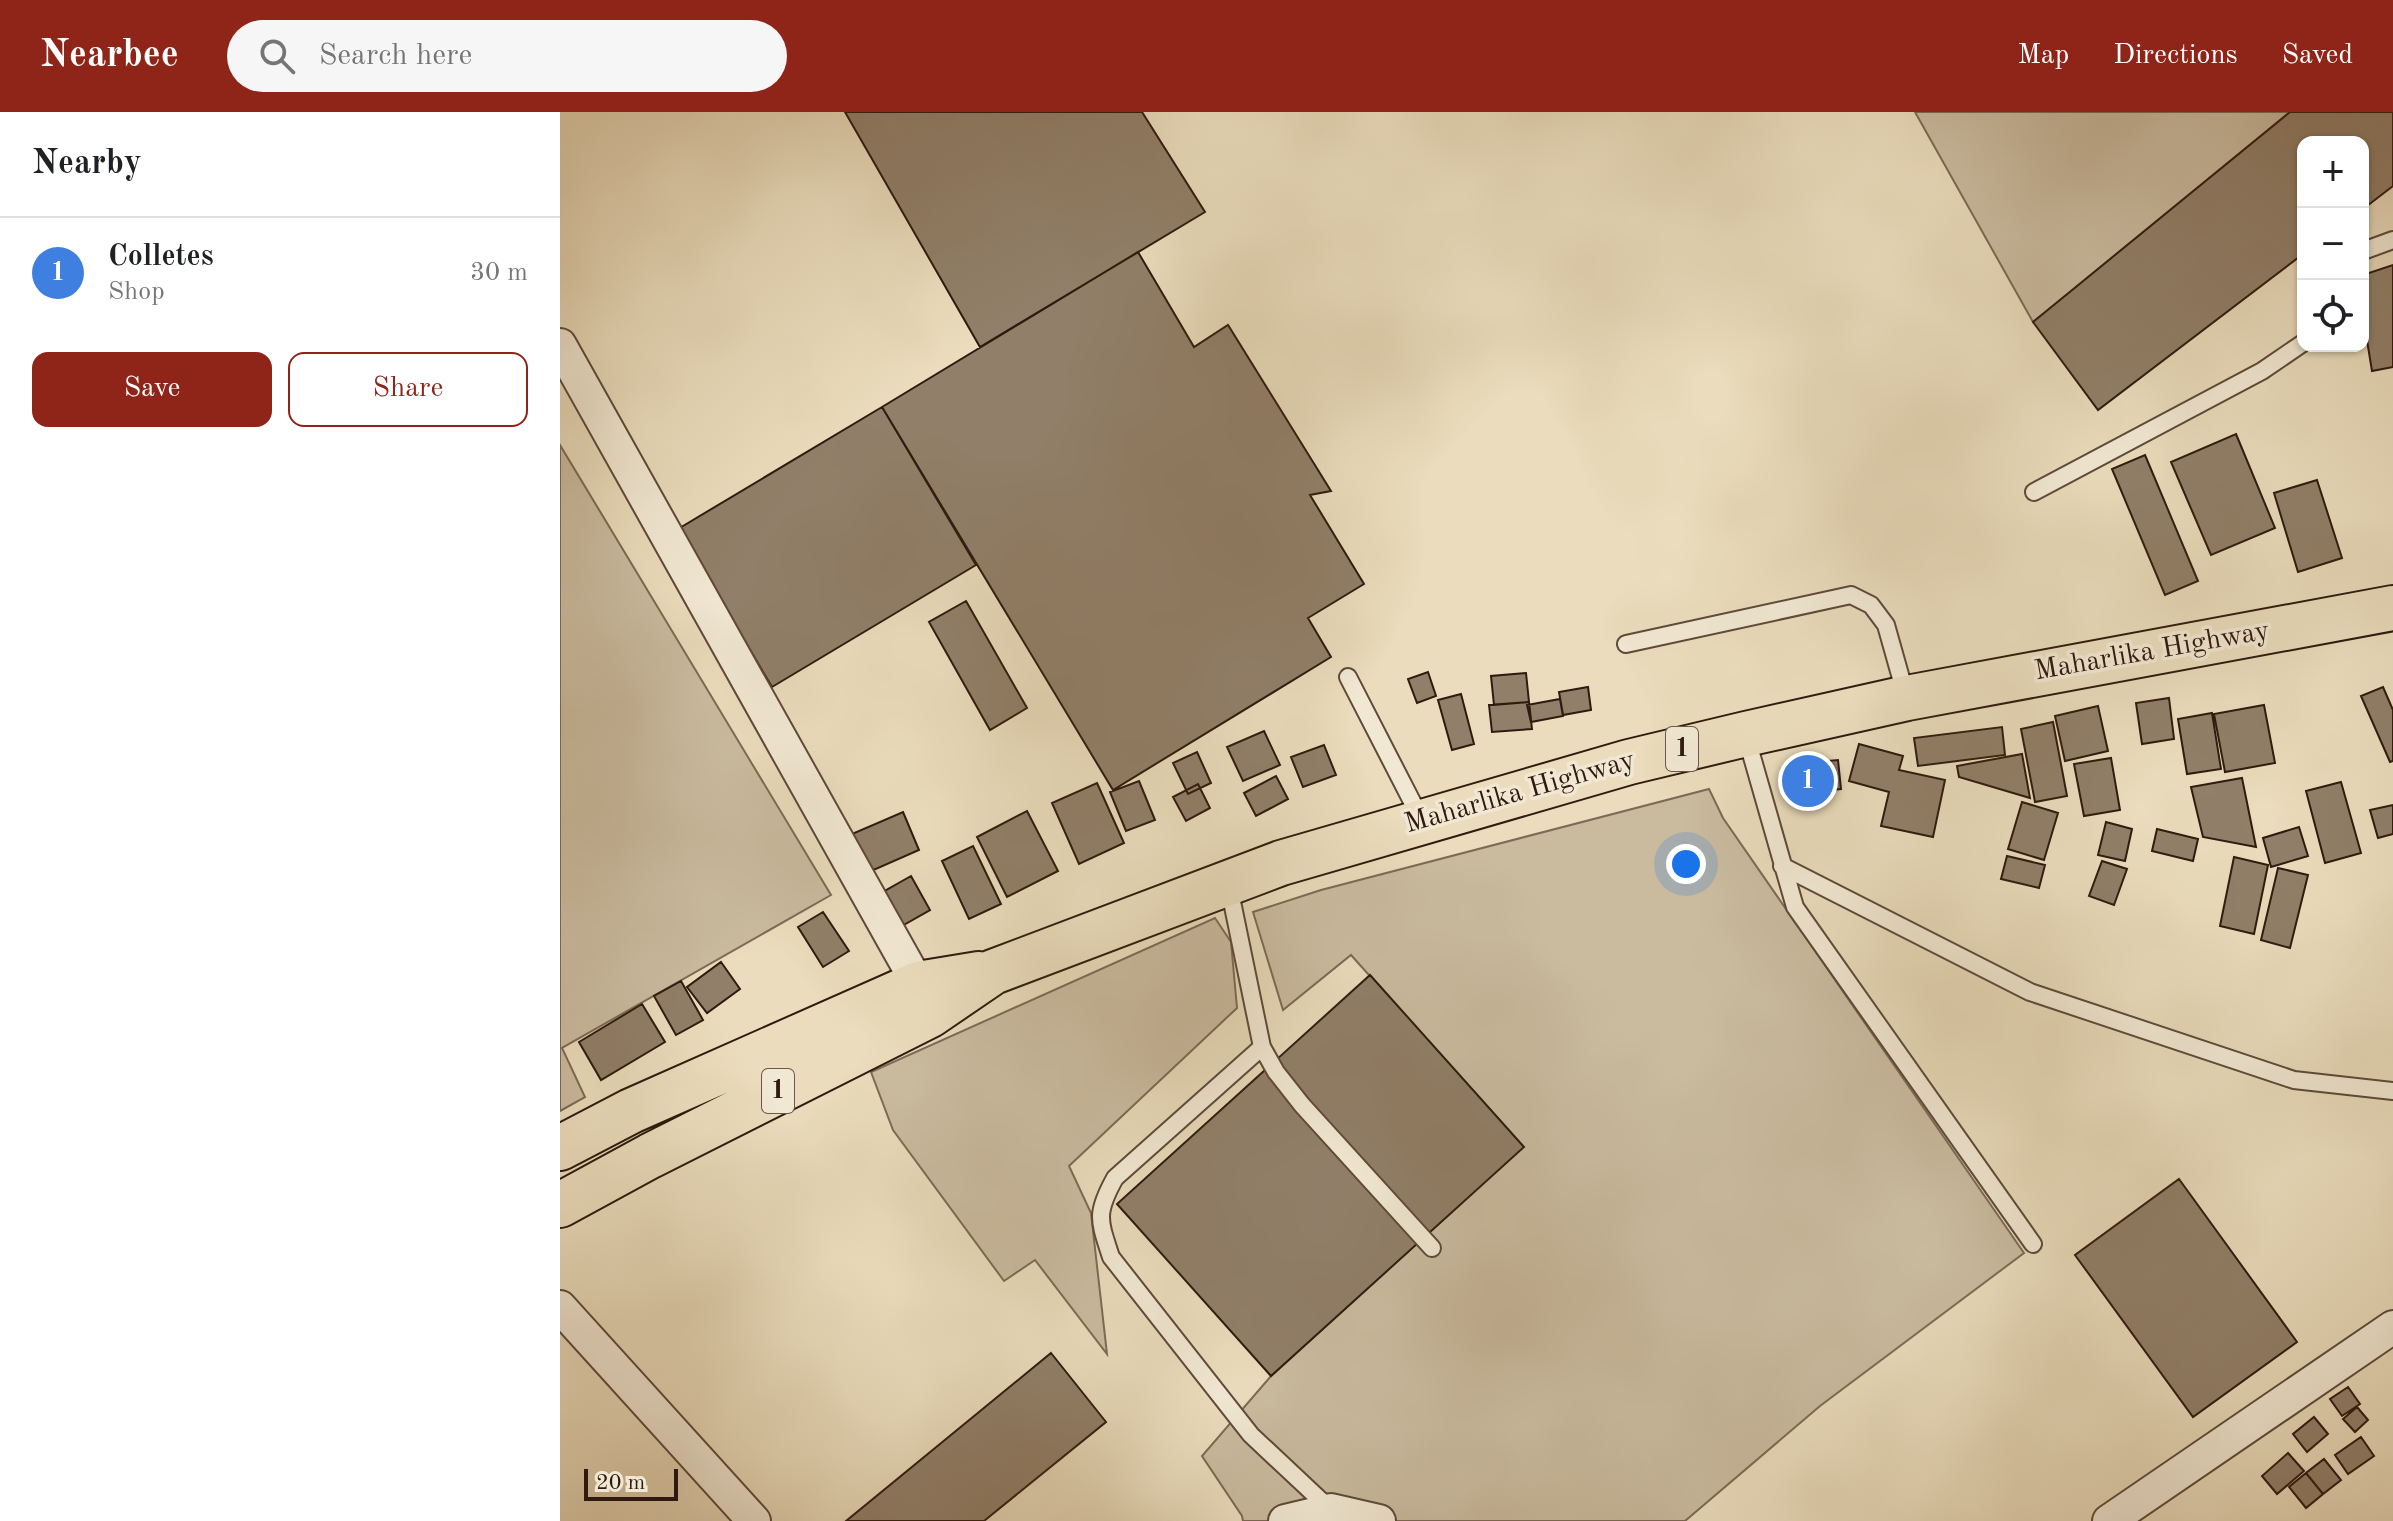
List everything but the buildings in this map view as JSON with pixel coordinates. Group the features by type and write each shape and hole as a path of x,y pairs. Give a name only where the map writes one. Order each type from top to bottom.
{"highway":[{"name":"Maharlika Highway","path":"560,1148 631,1111 1228,881 1422,820 1629,762 1907,698 2393,608"},
{"name":"Maharlika Highway","path":"560,1205 924,999"}],"street":[{"path":"560,345 924,999"},
{"path":"560,1307 754,1521"},
{"path":"2109,1521 2393,1327"},
{"path":"1285,1521 1331,1510 1379,1521"}],"lane":[{"path":"2369,249 2393,240"},
{"path":"2034,492 2262,371 2297,347"},
{"path":"1626,644 1851,595 1871,605 1886,625 1907,698"},
{"path":"1348,677 1422,820"},
{"path":"1746,734 1795,907 2033,1244"},
{"path":"1782,866 2030,992 2294,1080 2393,1091"},
{"path":"1228,881 1262,1047 1276,1072 1302,1105 1432,1248"},
{"path":"1262,1047 1115,1178 1102,1202 1100,1224 1111,1257 1251,1435 1331,1510"}],"shaded area":[{"path":"1915,112 2298,112 2033,322"},
{"path":"560,445 831,895 562,1048 585,1097 560,1111"},
{"path":"1709,789 1723,818 2024,1253 1820,1406 1685,1521 1243,1521 1202,1456 1271,1376 1523,1147 1351,955 1283,1010 1253,912 1321,890"},
{"path":"1215,918 1231,942 1237,1008 1069,1166 1091,1213 1107,1354 1035,1260 1004,1281 893,1130 871,1072"}],"place":[{"name":"Colletes","path":"1808,781"}]}
